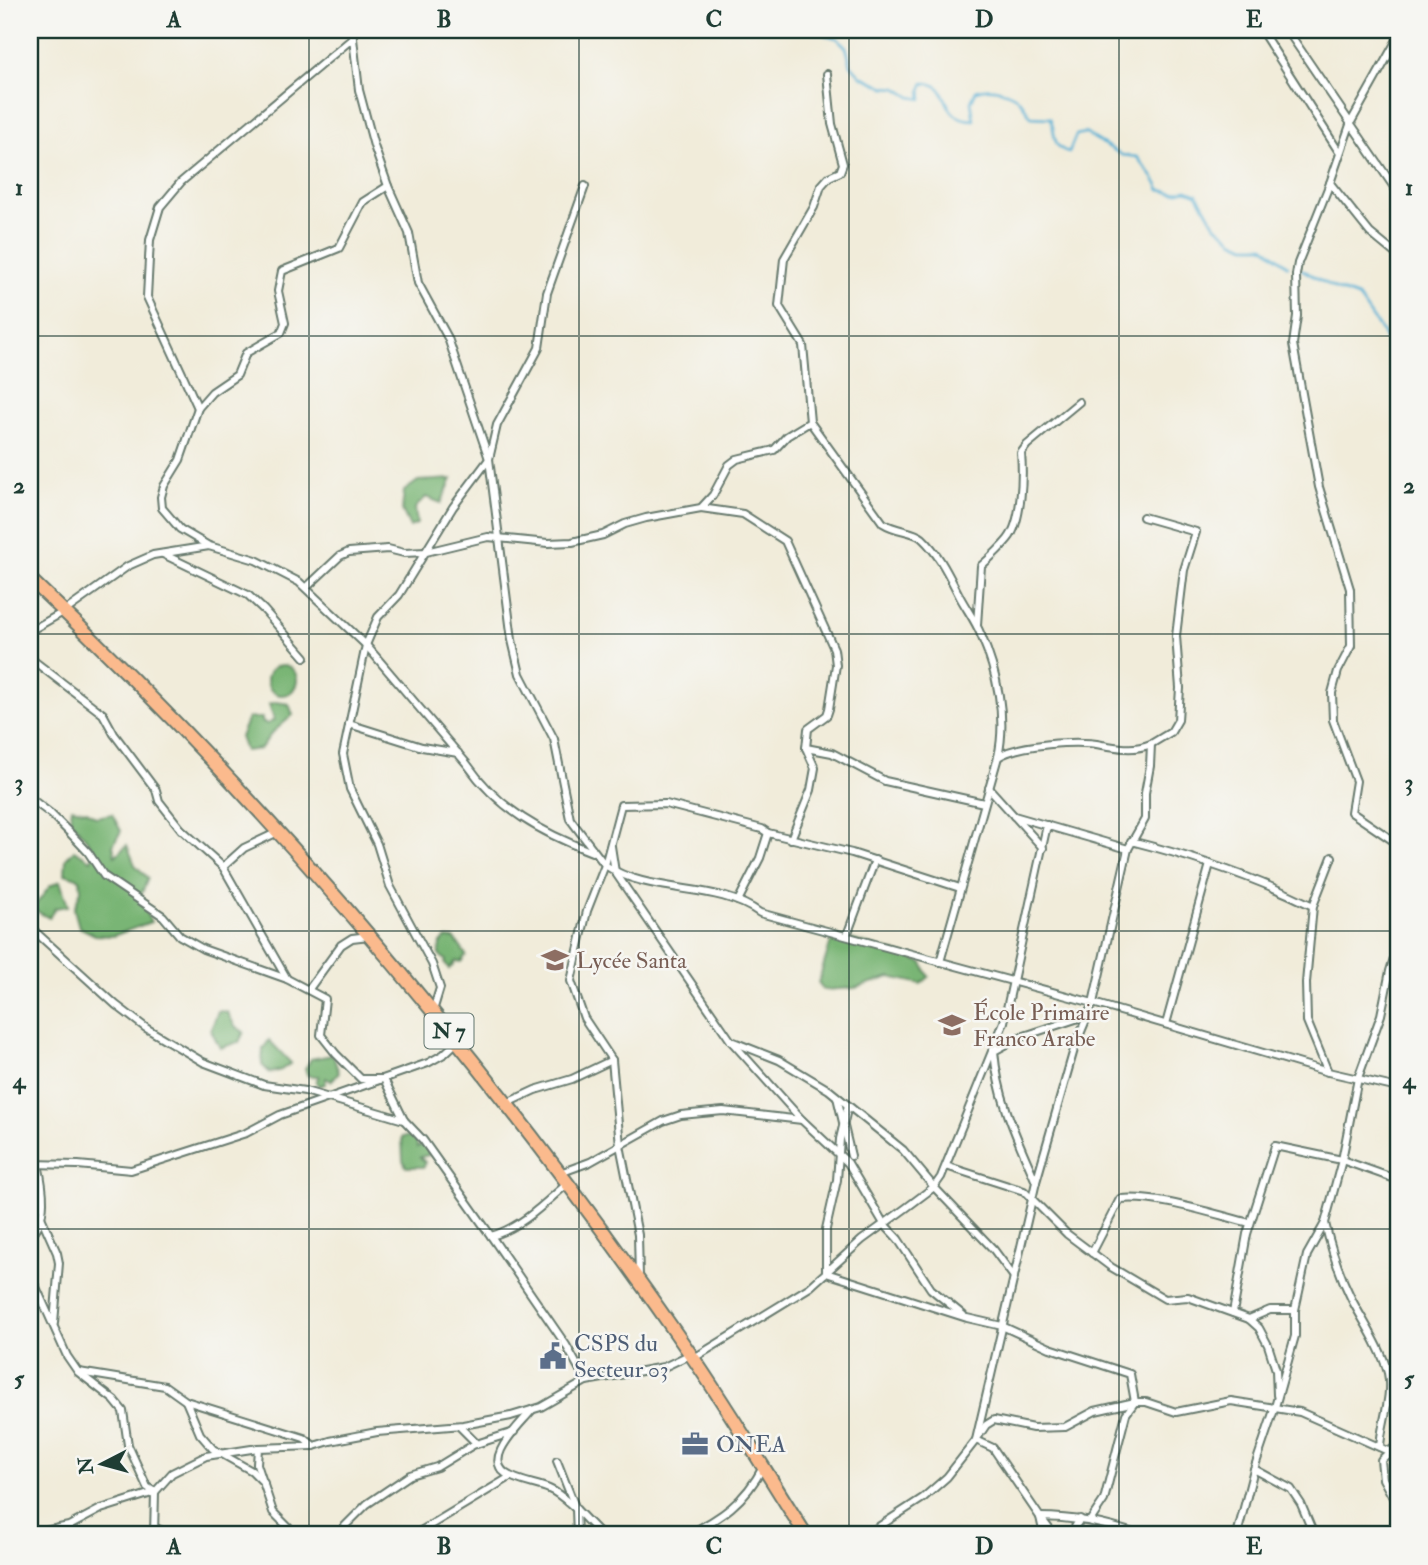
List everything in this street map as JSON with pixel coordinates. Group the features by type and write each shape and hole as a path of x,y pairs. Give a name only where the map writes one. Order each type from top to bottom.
{"highway":[{"name":"N 7","path":"30,579 65,611 278,832 458,1041 564,1178 692,1356 806,1535"}],"street":[{"path":"352,30 359,90 374,146 409,233 418,282 449,338 489,460 501,537 512,640 520,674 554,739 570,819 605,865 637,880 737,901 760,913 1093,1003 1328,1072 1398,1088"},
{"path":"1261,30 1339,152"},
{"path":"1287,30 1398,193"},
{"path":"198,408 147,298 150,240 160,207 181,182 353,38"},
{"path":"1398,38 1351,122 1298,263 1297,316 1293,344 1320,487 1350,589 1351,646 1338,671 1332,693 1333,720 1356,780 1351,812 1398,844"},
{"path":"827,74 832,124 844,164 840,172 829,177 821,186 814,208 784,260 779,285 779,306 803,345 810,422 883,523 894,530 915,533 937,554 977,626 998,691 1002,740 940,962"},
{"path":"1330,183 1370,233 1398,257"},
{"path":"388,186 363,202 339,248 282,271 278,291 285,323 281,333 246,354 237,375 212,392 198,408 180,460 163,486 162,508 180,529 209,546 256,560 299,582 366,645 458,753 480,783 542,832 594,853"},
{"path":"433,1012 440,988 432,964 390,886 377,845 350,789 343,754 366,645 378,617 400,595 453,507 489,460 497,425 539,348 547,293 585,186"},
{"path":"977,626 981,566 1010,537 1014,527 1023,481 1021,453 1079,402"},
{"path":"701,508 713,495 729,465 737,459 774,450 787,436 810,422"},
{"path":"306,588 349,552 388,549 404,553 426,552 488,537 548,543 572,542 603,535 625,524 646,518 701,508 743,514 785,541 834,649 836,665 829,709 827,715 808,729 806,748 815,768 811,790 792,839"},
{"path":"998,757 1008,750 1029,746 1101,744 1117,749 1139,749 1171,732 1178,720 1180,688 1175,636 1184,570 1196,532 1143,516"},
{"path":"31,629 65,611 128,566 153,555 209,546"},
{"path":"163,554 248,595 305,657"},
{"path":"30,658 103,714 181,830 223,867 287,979"},
{"path":"349,724 422,747 458,753"},
{"path":"976,1440 1036,1182 1075,1046 1093,1003 1128,849 1145,819 1151,744"},
{"path":"806,748 832,753 885,781 984,803"},
{"path":"989,788 1043,848"},
{"path":"30,798 70,832 104,876 163,916 180,936 203,949 287,979 325,999 321,1035 360,1079 384,1079"},
{"path":"640,1283 638,1235 620,1146 612,1060 584,1018 571,981 587,911 605,865 621,805 666,804 852,853 960,888"},
{"path":"1014,816 1128,849"},
{"path":"30,1534 69,1526 101,1509 155,1492 172,1473 205,1456 258,1448 314,1446 377,1432 459,1426 511,1416 532,1409 586,1381 664,1367 692,1356 810,1287 862,1240 934,1187 946,1166 1004,1022 1047,825"},
{"path":"223,867 244,848 278,832"},
{"path":"737,901 760,858 768,833"},
{"path":"1131,841 1254,879 1313,906"},
{"path":"610,843 615,872 731,1041 802,1120 848,1163 884,1224 898,1239 931,1289 967,1318"},
{"path":"1328,1072 1307,1021 1306,983 1313,906 1332,857"},
{"path":"847,935 875,860"},
{"path":"1166,1024 1210,864"},
{"path":"30,927 116,1005 146,1028 204,1062 264,1085 305,1091 404,1120"},
{"path":"309,989 341,945 352,938 369,936"},
{"path":"1237,1535 1254,1469 1295,1336 1295,1310 1307,1255 1325,1223 1342,1160 1358,1078 1381,1015 1398,945"},
{"path":"994,1051 1018,1038 1088,1015"},
{"path":"30,1164 131,1170 246,1133 280,1115 428,1063 444,1054 458,1041"},
{"path":"731,1041 779,1060 837,1096 903,1150 994,1250 1014,1277"},
{"path":"994,1051 996,1080 1007,1115 1036,1182"},
{"path":"507,1103 535,1090 572,1079 612,1060"},
{"path":"384,1079 404,1120 423,1140 491,1236 566,1345 586,1381"},
{"path":"837,1096 852,1156"},
{"path":"826,1273 826,1229 837,1180 848,1105"},
{"path":"491,1236 505,1233 530,1216 564,1178 663,1121 681,1115 723,1111 802,1120"},
{"path":"1233,1313 1250,1223 1275,1146 1342,1160 1398,1180"},
{"path":"30,1236 36,1231 41,1217 43,1189 38,1164"},
{"path":"946,1166 1024,1191 1067,1234 1165,1299 1188,1297 1249,1319 1259,1328 1276,1370 1276,1404"},
{"path":"1092,1253 1120,1199 1130,1198 1182,1206 1250,1223"},
{"path":"41,1217 59,1263 54,1326"},
{"path":"1325,1223 1329,1242 1350,1297 1388,1374 1388,1396 1380,1447"},
{"path":"826,1273 967,1318 1002,1326 1050,1348 1130,1374 1135,1402 1126,1414 1104,1500 1090,1521"},
{"path":"30,1284 36,1287 67,1356 78,1372 114,1400 123,1411 128,1445 147,1487 155,1492"},
{"path":"1249,1319 1270,1310 1295,1310"},
{"path":"78,1372 165,1386 186,1401 222,1410 304,1438 314,1446"},
{"path":"186,1401 200,1434 220,1454 252,1471 264,1483"},
{"path":"866,1535 923,1498 947,1477 986,1425 994,1420 1034,1428 1065,1427 1095,1411 1135,1402 1146,1402 1176,1412 1231,1401 1276,1404 1388,1451"},
{"path":"532,1409 501,1450 498,1460 502,1471 510,1477 549,1489 576,1509 601,1535"},
{"path":"459,1426 477,1444"},
{"path":"340,1535 344,1527 367,1504 410,1475 437,1468 477,1444 514,1432"},
{"path":"976,1440 993,1448 1054,1535"},
{"path":"1398,1444 1381,1460 1383,1479 1398,1507"},
{"path":"258,1448 257,1464 273,1512 296,1535"},
{"path":"557,1461 576,1509 577,1535"},
{"path":"692,1534 739,1503 753,1486 763,1467"},
{"path":"1254,1469 1291,1489 1301,1504 1314,1535"},
{"path":"414,1535 510,1477"},
{"path":"153,1535 155,1492"},
{"path":"1040,1517 1080,1519 1139,1535"},
{"path":"1040,1517 1044,1535"},
{"path":"1070,1535 1080,1519"},
{"path":"154,1527 170,1535"}],"green space":[{"path":"452,479 441,503 426,497 415,508 417,524 410,527 402,510 404,491 418,481"},
{"path":"282,665 293,669 297,680 293,691 282,695 271,691 267,680 271,669"},
{"path":"269,704 289,704 293,715 272,733 260,749 245,751 240,737 248,718 262,718 262,722 267,724 274,720"},
{"path":"72,808 87,811 96,817 112,814 121,831 113,845 115,856 127,845 135,865 148,878 139,900 151,922 113,936 95,935 79,927 74,909 81,890 80,879 65,874 66,859 74,850 91,860 95,850 70,819"},
{"path":"60,881 68,906 55,908 49,918 34,907 50,886"},
{"path":"842,937 905,955 922,963 929,977 921,984 890,977 855,988 823,990 818,983 832,938"},
{"path":"446,938 455,939 466,955 461,962 456,961 449,969 446,960 439,955 440,944"},
{"path":"218,1011 227,1012 235,1026 244,1032 239,1042 220,1048 211,1030"},
{"path":"269,1040 291,1063 270,1073 262,1065 263,1049"},
{"path":"333,1055 339,1073 331,1081 326,1078 325,1084 319,1086 316,1082 319,1076 308,1076 305,1069 311,1059"},
{"path":"416,1136 417,1147 423,1145 428,1148 429,1155 420,1157 425,1162 424,1167 406,1167 402,1137"}],"waterway":[{"path":"806,30 837,38 846,47 851,65 861,76 885,87 897,88 911,97 922,99 921,90 924,83 933,85 940,89 950,108 962,118 974,120 971,102 976,91 993,89 1006,92 1017,98 1031,117 1050,118 1056,143 1063,150 1069,152 1076,135 1085,133 1122,155 1137,157 1160,190 1174,193 1187,190 1197,194 1215,225 1233,240 1246,246 1264,246 1288,266"},
{"path":"1301,269 1338,290 1358,297 1382,332 1398,364"}],"place":[{"name":"Lycée Santa","path":"555,960"},
{"name":"École Primaire Franco Arabe","path":"952,1025"},
{"name":"CSPS du Secteur 03","path":"553,1356"},
{"name":"ONEA","path":"695,1444"}]}
